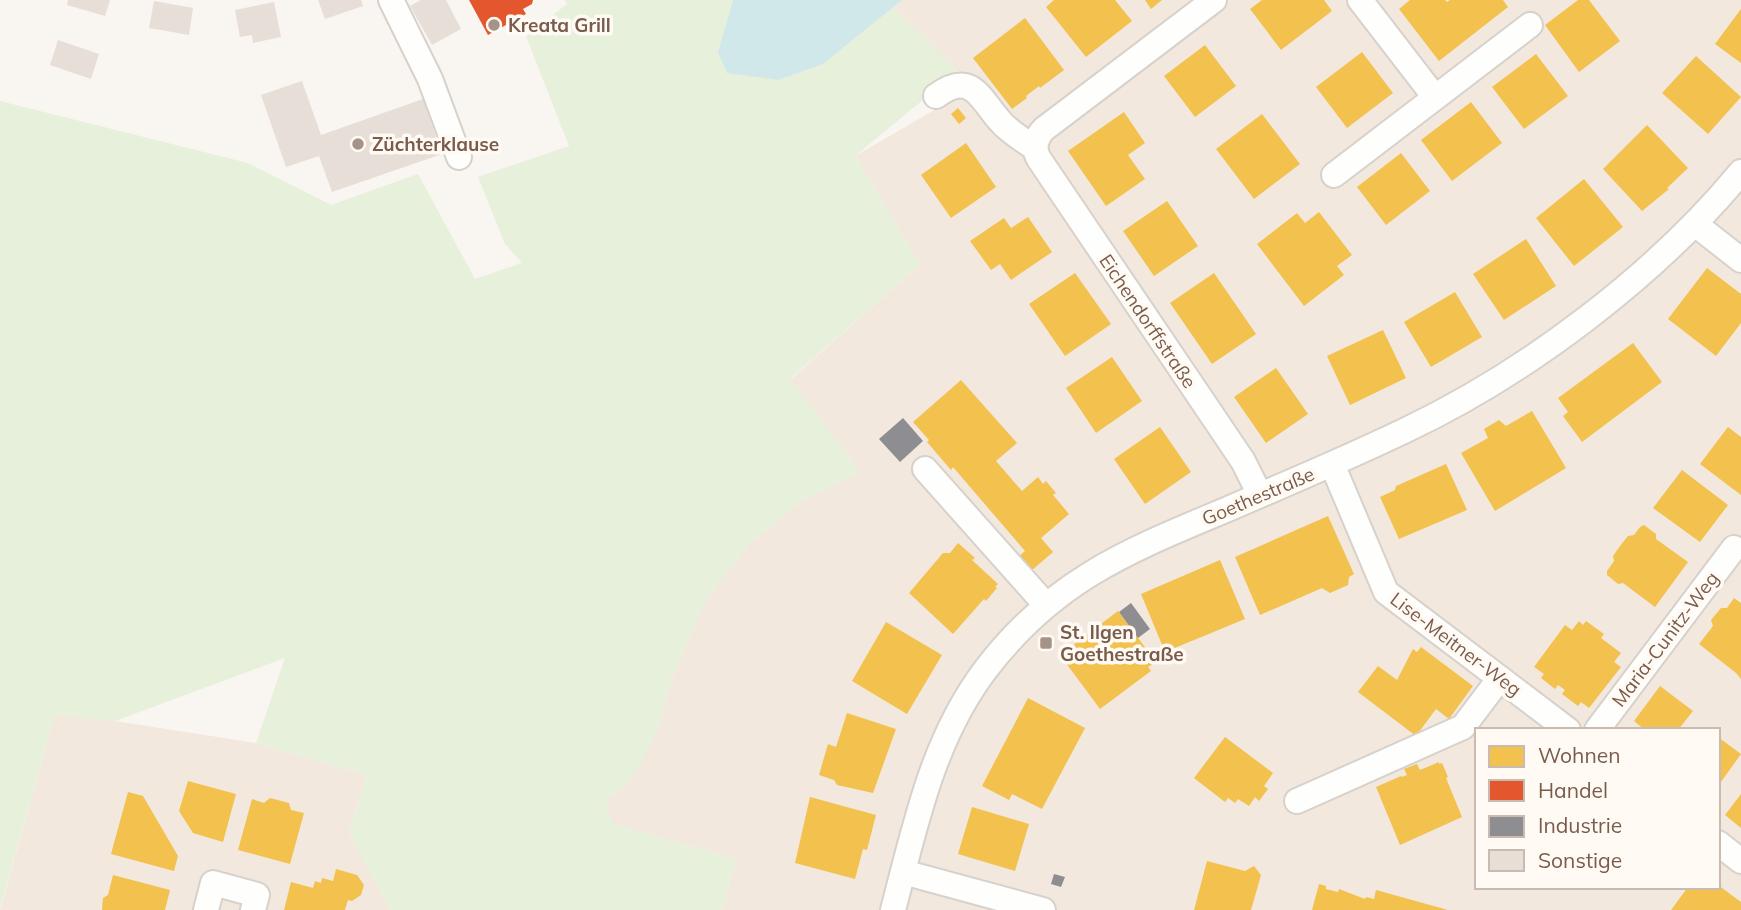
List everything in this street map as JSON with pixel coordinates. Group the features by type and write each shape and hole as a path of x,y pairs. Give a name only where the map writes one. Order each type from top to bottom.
{"street":[{"path":"391,0 430,79 459,157"},
{"path":"1035,148 1044,130 1214,0"},
{"path":"1360,0 1434,96"},
{"path":"1334,174 1530,25"},
{"name":"Eichendorffstraße","path":"936,96 950,86 960,84 969,87 977,92 1002,124 1035,148 1039,159 1243,461 1260,495"},
{"name":"Goethestraße","path":"892,910 931,770 954,719 984,671 1046,605 1086,575 1134,549 1332,464 1446,410 1512,370 1611,299 1653,265 1695,224 1741,172"},
{"path":"1695,224 1741,260"},
{"name":"Lise-Meitner-Weg","path":"1332,464 1387,592 1565,728"},
{"path":"925,469 1046,605"},
{"name":"Maria-Cunitz-Weg","path":"1599,728 1734,548"},
{"path":"1297,801 1463,727 1500,678"},
{"path":"1720,845 1741,861"},
{"path":"903,872 1043,910"},
{"path":"206,910 214,883 257,895 253,910"}],"shaded area":[{"path":"902,0 1741,0 1741,910 722,910 736,859 612,824 605,799 619,792 659,726 671,681 705,601 749,544 803,500 860,472 790,380 920,264 855,156 974,87 893,7"},
{"path":"55,714 256,743 367,775 349,832 390,910 0,910"}],"green space":[{"path":"565,0 733,0 718,52 823,64 893,7 958,71 855,156 920,264 790,379 860,472 803,500 749,544 705,601 671,681 659,726 639,767 619,792 605,799 613,824 736,859 722,910 390,910 349,832 367,775 256,743 285,658 115,721 55,714 0,908 0,101 248,163 331,205 418,174 475,279 522,263 505,244 478,177 569,146 526,36 567,4"}],"water":[{"path":"733,0 902,0 823,64 778,80 727,73 718,52"}],"building: Wohnen":[{"path":"1054,0 1115,0 1132,21 1086,57 1046,7"},
{"path":"1145,0 1162,0 1151,9"},
{"path":"1262,0 1324,0 1332,11 1281,50 1250,9"},
{"path":"1410,0 1503,0 1508,7 1439,61 1399,9"},
{"path":"1578,0 1589,0 1620,41 1579,72 1545,25"},
{"path":"1741,9 1741,63 1715,44"},
{"path":"1025,18 1064,70 1040,88 1039,86 1012,109 973,58"},
{"path":"1205,45 1236,86 1195,117 1164,76"},
{"path":"1362,52 1393,93 1347,128 1316,87"},
{"path":"1536,54 1568,96 1524,129 1492,87"},
{"path":"1696,56 1741,97 1708,134 1662,93"},
{"path":"1471,102 1502,143 1452,181 1421,140"},
{"path":"958,108 966,118 959,124 951,114"},
{"path":"1124,112 1145,143 1128,155 1145,179 1106,206 1068,151"},
{"path":"1262,114 1300,164 1254,199 1216,149"},
{"path":"1647,125 1688,168 1667,188 1669,189 1642,211 1603,169"},
{"path":"966,143 996,187 951,218 921,175"},
{"path":"1401,153 1430,191 1386,225 1357,187"},
{"path":"1584,179 1623,227 1574,266 1536,218"},
{"path":"1167,201 1198,246 1154,276 1123,231"},
{"path":"1319,212 1352,255 1337,266 1344,275 1304,306 1257,244 1297,213 1305,223"},
{"path":"1028,217 1052,252 1011,280 1000,264 991,270 970,241 1004,218 1011,228"},
{"path":"1526,239 1556,286 1504,320 1473,274"},
{"path":"1707,268 1741,294 1741,323 1716,356 1668,319"},
{"path":"1075,273 1111,324 1065,356 1029,304"},
{"path":"1214,273 1256,334 1212,364 1170,303"},
{"path":"1455,292 1482,337 1431,367 1404,322"},
{"path":"1383,330 1406,378 1350,405 1327,356"},
{"path":"1633,343 1662,382 1582,442 1563,416 1568,412 1558,398"},
{"path":"1112,357 1142,401 1096,433 1066,388"},
{"path":"1276,368 1308,414 1266,443 1234,397"},
{"path":"961,380 1017,443 996,461 1022,491 1038,477 1043,484 1046,481 1056,493 1053,495 1069,514 1041,538 1053,552 1030,572 1018,557 1025,551 953,467 951,470 913,422"},
{"path":"1532,411 1566,468 1495,511 1461,453 1488,438 1484,429 1499,420 1506,426"},
{"path":"1160,427 1191,472 1145,504 1114,459"},
{"path":"1728,427 1741,437 1741,495 1700,464"},
{"path":"1446,464 1467,510 1399,539 1380,497 1395,490 1396,486"},
{"path":"1682,470 1728,505 1700,542 1653,508"},
{"path":"1328,516 1354,574 1349,577 1348,585 1330,593 1322,588 1260,615 1235,557"},
{"path":"1644,525 1656,534 1656,539 1688,562 1655,607 1623,583 1618,584 1607,575 1614,561 1613,556 1620,546 1628,536 1634,535"},
{"path":"958,543 998,584 986,601 984,599 953,634 909,593 943,553 950,553"},
{"path":"1220,560 1245,619 1165,652 1141,594"},
{"path":"1734,598 1741,603 1741,679 1699,644 1713,626 1711,620 1721,608 1727,608"},
{"path":"1118,611 1156,662 1148,667 1151,671 1100,709 1060,655"},
{"path":"1579,621 1583,625 1586,621 1604,634 1601,638 1621,653 1614,662 1621,667 1589,708 1581,702 1578,706 1562,694 1565,690 1558,685 1555,689 1541,678 1544,674 1534,667 1565,625 1572,630"},
{"path":"886,622 942,655 907,714 852,681"},
{"path":"1421,647 1473,686 1449,719 1436,709 1416,736 1358,692 1378,666 1397,680 1413,649 1417,652"},
{"path":"1660,686 1693,711 1680,728 1643,728 1634,721"},
{"path":"1028,698 1085,728 1042,809 1012,794 1009,800 982,786"},
{"path":"847,713 896,729 873,793 837,785 834,780 819,775 828,744 836,747"},
{"path":"1225,737 1273,773 1264,786 1268,789 1259,801 1255,797 1249,806 1238,799 1235,803 1228,798 1225,802 1194,778"},
{"path":"1720,738 1741,754 1720,783"},
{"path":"1439,762 1448,777 1446,778 1462,817 1400,845 1376,787 1407,775 1404,769 1417,764 1420,770"},
{"path":"188,781 236,794 223,842 193,833 179,811"},
{"path":"128,792 143,796 178,856 174,871 111,854"},
{"path":"1741,794 1741,828 1725,815"},
{"path":"810,797 876,815 867,850 863,849 855,879 795,863"},
{"path":"270,798 289,803 291,810 304,813 290,864 238,850 252,799 264,803"},
{"path":"972,807 1029,824 1015,871 958,854"},
{"path":"1207,861 1245,871 1254,866 1261,875 1251,910 1194,910"},
{"path":"336,869 357,875 364,885 361,895 352,901 348,900 345,910 284,910 291,882 313,888 315,881 321,883 322,878 333,881"},
{"path":"113,875 170,890 165,910 102,910 103,898 108,895"},
{"path":"1319,884 1326,886 1326,889 1338,892 1339,889 1365,899 1374,899 1376,890 1448,910 1312,910"},
{"path":"1720,886 1741,902 1741,910 1671,910 1687,889 1720,889"}],"building: Handel":[{"name":"Kreata Grill","path":"469,0 533,0 532,4 523,9 526,14 488,35"}],"building: Industrie":[{"path":"903,418 923,441 900,462 879,439"},
{"path":"1131,603 1150,629 1138,638 1119,612"},
{"path":"1054,874 1065,877 1061,887 1051,884"}],"building: Sonstige":[{"path":"68,0 110,0 105,16 67,5"},
{"path":"318,0 361,0 363,6 325,19"},
{"path":"421,0 446,0 461,29 432,45 410,6"},
{"path":"154,1 193,8 189,35 149,28"},
{"path":"274,2 281,37 253,43 252,35 240,37 235,10"},
{"path":"58,40 99,54 91,79 50,65"},
{"name":"Züchterklause","path":"302,81 321,135 423,99 442,154 332,192 319,156 286,167 261,95"}],"place":[{"name":"Kreata Grill","path":"494,25"},
{"name":"Züchterklause","path":"358,144"},
{"name":"St. Ilgen Goethestraße","path":"1046,643"}]}
